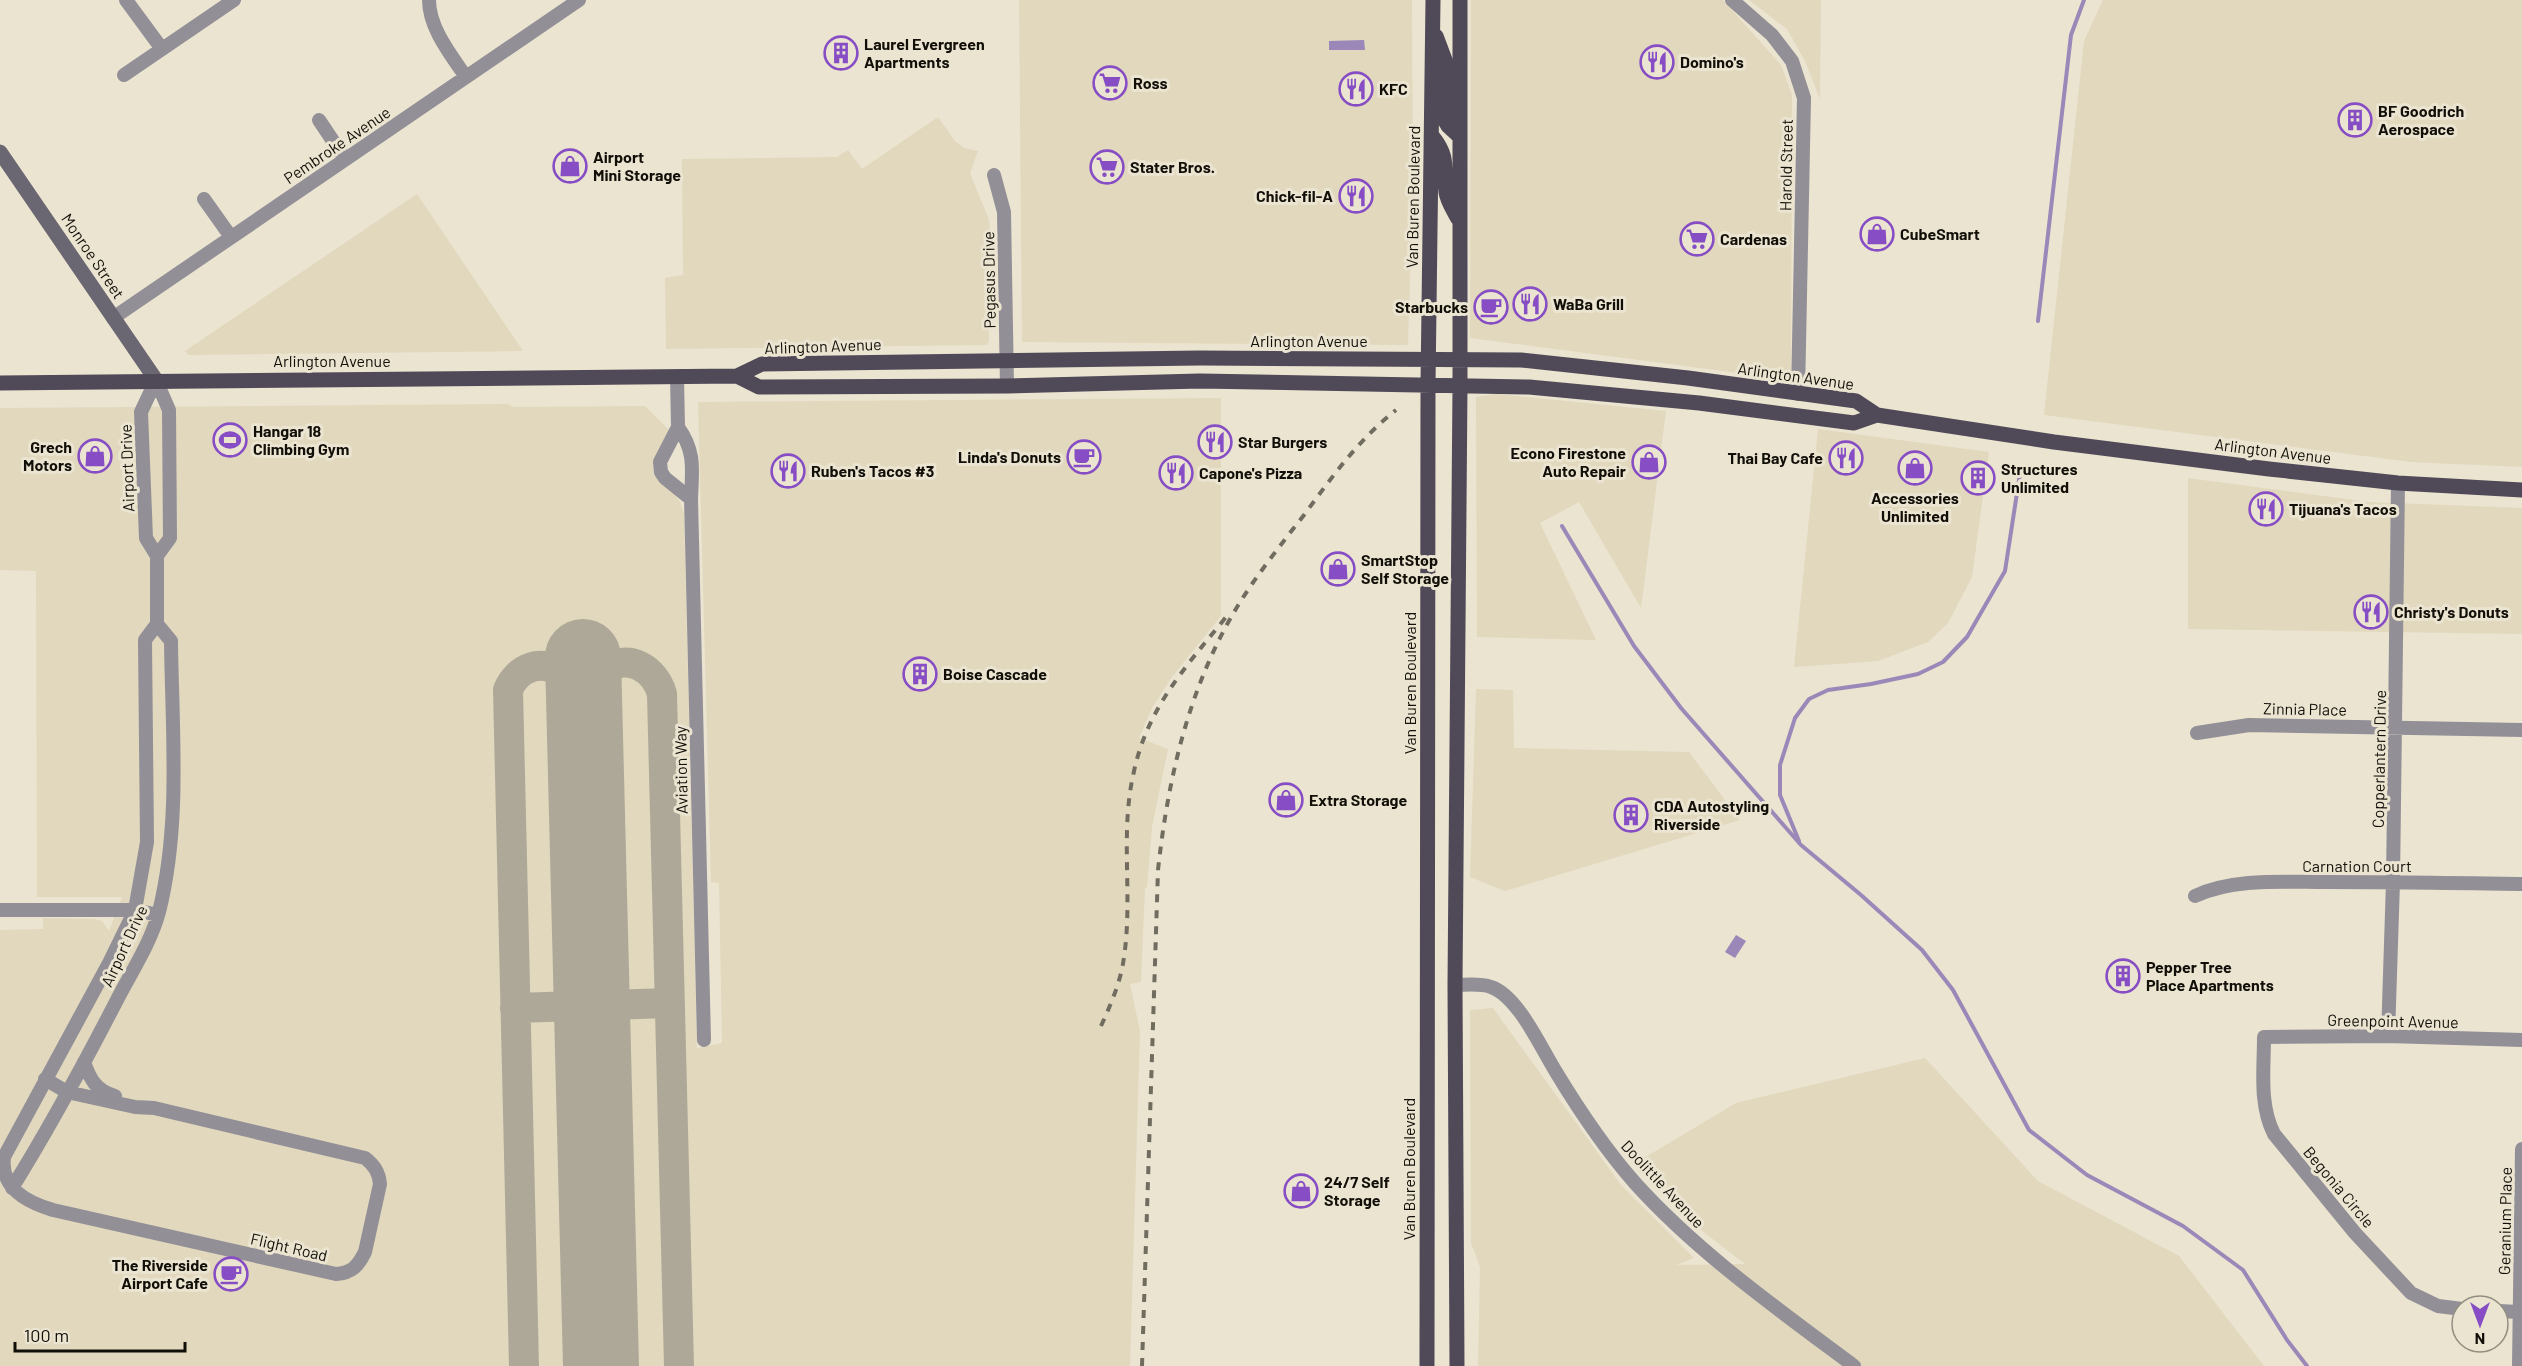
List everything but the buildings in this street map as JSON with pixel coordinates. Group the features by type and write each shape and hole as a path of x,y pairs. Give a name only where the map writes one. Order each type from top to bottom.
{"main road":[{"name":"Van Buren Boulevard","path":"1427,1366 1428,359 1433,138 1433,0"},
{"path":"1457,1366 1455,985 1460,386 1460,0"},
{"path":"1433,28 1445,60 1446,121 1460,137"},
{"path":"1433,138 1440,146 1445,158 1446,194 1459,221"},
{"name":"Arlington Avenue","path":"0,383 737,376 762,364 1006,360 1459,359 1550,363 1688,378 1856,402 1877,415 2054,442 2397,483 2522,490"},
{"name":"Arlington Avenue","path":"737,376 759,387 1007,386 1200,381 1529,387 1728,406 1854,423 1877,415"},
{"path":"1728,406 1761,404 1793,407 1796,405 1798,394"}],"street":[{"path":"126,0 162,49"},
{"path":"124,75 234,0"},
{"path":"429,0 429,8 442,42 466,77"},
{"name":"Pembroke Avenue","path":"113,318 579,0"},
{"name":"Harold Street","path":"1732,0 1772,35 1792,61 1804,98 1798,394"},
{"path":"319,120 345,159"},
{"name":"Monroe Street","path":"0,152 156,381"},
{"name":"Pegasus Drive","path":"994,175 1004,212 1007,386"},
{"path":"204,199 231,237"},
{"name":"Aviation Way","path":"677,377 678,427 660,462 661,472 691,499"},
{"name":"Airport Drive","path":"2,1168 4,1156 109,963 135,910 147,842 145,640 157,624 157,556 146,538 141,412 156,381"},
{"name":"Airport Drive","path":"156,381 169,411 170,538 157,556"},
{"name":"Aviation Way","path":"678,427 692,455 691,499 704,1040"},
{"name":"Copperlantern Drive","path":"2388,1036 2396,727 2397,483"},
{"name":"Airport Drive","path":"12,1188 84,1062 132,971 158,915 171,844 172,786 171,640 157,624"},
{"name":"Zinnia Place","path":"2197,734 2248,725 2522,730"},
{"name":"Carnation Court","path":"2195,897 2213,887 2270,882 2522,884"},
{"path":"0,910 135,910 158,915"},
{"name":"Doolittle Avenue","path":"1455,985 1489,986 1503,993 1528,1026 1574,1102 1617,1161 1653,1202 1692,1240 1854,1366"},
{"name":"Greenpoint Avenue","path":"2264,1037 2388,1036 2522,1040"},
{"name":"Begonia Circle","path":"2264,1037 2264,1105 2274,1134 2355,1233 2411,1293 2438,1306 2450,1308"},
{"path":"84,1062 91,1081 98,1089 154,1108"},
{"name":"Flight Road","path":"2,1168 4,1178 12,1188 26,1200 39,1206 222,1249 336,1274 349,1272 356,1267 365,1252 380,1184 379,1175 370,1162 358,1155 154,1108 135,1107 67,1092 45,1079"},
{"name":"Geranium Place","path":"2519,1366 2522,1149"},
{"path":"2510,1312 2520,1312"}],"shaded area":[{"path":"1019,0 1412,0 1413,186 1408,345 1022,342"},
{"path":"1471,0 1723,0 1781,65 1792,95 1791,380 1470,338"},
{"path":"1749,0 1821,0 1820,99 1805,61 1787,29"},
{"path":"2103,0 2522,0 2522,467 2411,462 2044,415 2084,41"},
{"path":"1364,40 1365,50 1329,50 1329,41"},
{"path":"938,117 955,141 964,148 978,151 970,173 989,220 991,234 988,265 989,341 987,345 666,349 665,278 683,275 682,159 837,157 848,150 862,169"},
{"path":"417,194 523,351 188,355 185,351"},
{"path":"1496,394 1666,411 1641,608 1579,502 1540,523 1596,640 1477,637 1476,397"},
{"path":"1221,398 1221,616 1172,677 1152,708 1139,738 1168,749 1152,827 1147,887 1145,888 1141,982 1130,984 1140,1031 1130,1366 0,1366 0,930 43,929 43,918 94,919 102,921 109,931 122,897 37,897 36,571 0,570 0,408 508,404 513,407 645,406 669,430 656,476 660,483 674,493 684,514 697,1048 722,1043 719,883 711,882 698,402"},
{"path":"1818,429 1989,452 1972,577 1948,623 1928,642 1878,661 1794,667"},
{"path":"2188,478 2369,502 2522,508 2522,634 2188,629"},
{"path":"1476,689 1513,690 1514,748 1689,752 1740,820 1505,891 1470,877"},
{"path":"1736,935 1746,941 1735,958 1725,952"},
{"path":"1493,1008 1621,1185 1694,1258 1677,1265 1745,1264 1688,1220 1639,1161 1736,1103 1925,1058 2038,1181 2179,1256 2264,1366 1478,1366 1480,1267 1471,1243 1470,1010"}],"waterway":[{"path":"2038,321 2071,35 2084,0"},
{"path":"1799,841 1780,795 1780,765 1795,718 1809,699 1828,690 1918,674 1943,662 1967,637 2005,571 2021,467"},
{"path":"1562,526 1634,646 1681,708 1801,845 1922,950 1953,990 2029,1130 2087,1175 2183,1226 2243,1270 2287,1340 2307,1366"}],"taxiway":[{"path":"524,1366 508,690 517,676 524,671 531,667 546,666 562,674 584,700 602,672 615,664 623,663 632,663 647,671 654,677 662,694 679,1366"},
{"path":"515,1008 669,1003"}],"runway":[{"path":"583,657 601,1366"}],"railway":[{"path":"1142,1366 1158,870 1177,758 1199,685 1231,617 1258,575 1336,473 1370,433 1396,410"},
{"path":"1101,1026 1123,966 1127,912 1127,821 1129,798 1139,752 1147,730 1169,690 1226,617"}],"place":[{"name":"Laurel Evergreen Apartments","path":"841,53"},
{"name":"Domino's","path":"1657,62"},
{"name":"Ross","path":"1110,83"},
{"name":"KFC","path":"1356,89"},
{"name":"BF Goodrich Aerospace","path":"2355,120"},
{"name":"Airport Mini Storage","path":"570,166"},
{"name":"Stater Bros.","path":"1107,167"},
{"name":"Chick-fil-A","path":"1356,196"},
{"name":"CubeSmart","path":"1877,234"},
{"name":"Cardenas","path":"1697,239"},
{"name":"WaBa Grill","path":"1530,304"},
{"name":"Starbucks","path":"1491,307"},
{"name":"Hangar 18 Climbing Gym","path":"230,440"},
{"name":"Star Burgers","path":"1215,442"},
{"name":"Grech Motors","path":"95,456"},
{"name":"Linda's Donuts","path":"1084,457"},
{"name":"Thai Bay Cafe","path":"1846,458"},
{"name":"Econo Firestone Auto Repair","path":"1649,462"},
{"name":"Accessories Unlimited","path":"1915,468"},
{"name":"Ruben's Tacos #3","path":"788,471"},
{"name":"Capone's Pizza","path":"1176,473"},
{"name":"Structures Unlimited","path":"1978,478"},
{"name":"Tijuana's Tacos","path":"2266,509"},
{"name":"SmartStop Self Storage","path":"1338,569"},
{"name":"Christy's Donuts","path":"2371,612"},
{"name":"Boise Cascade","path":"920,674"},
{"name":"Extra Storage","path":"1286,800"},
{"name":"CDA Autostyling Riverside","path":"1631,815"},
{"name":"Pepper Tree Place Apartments","path":"2123,976"},
{"name":"24/7 Self Storage","path":"1301,1191"},
{"name":"The Riverside Airport Cafe","path":"231,1274"}]}
